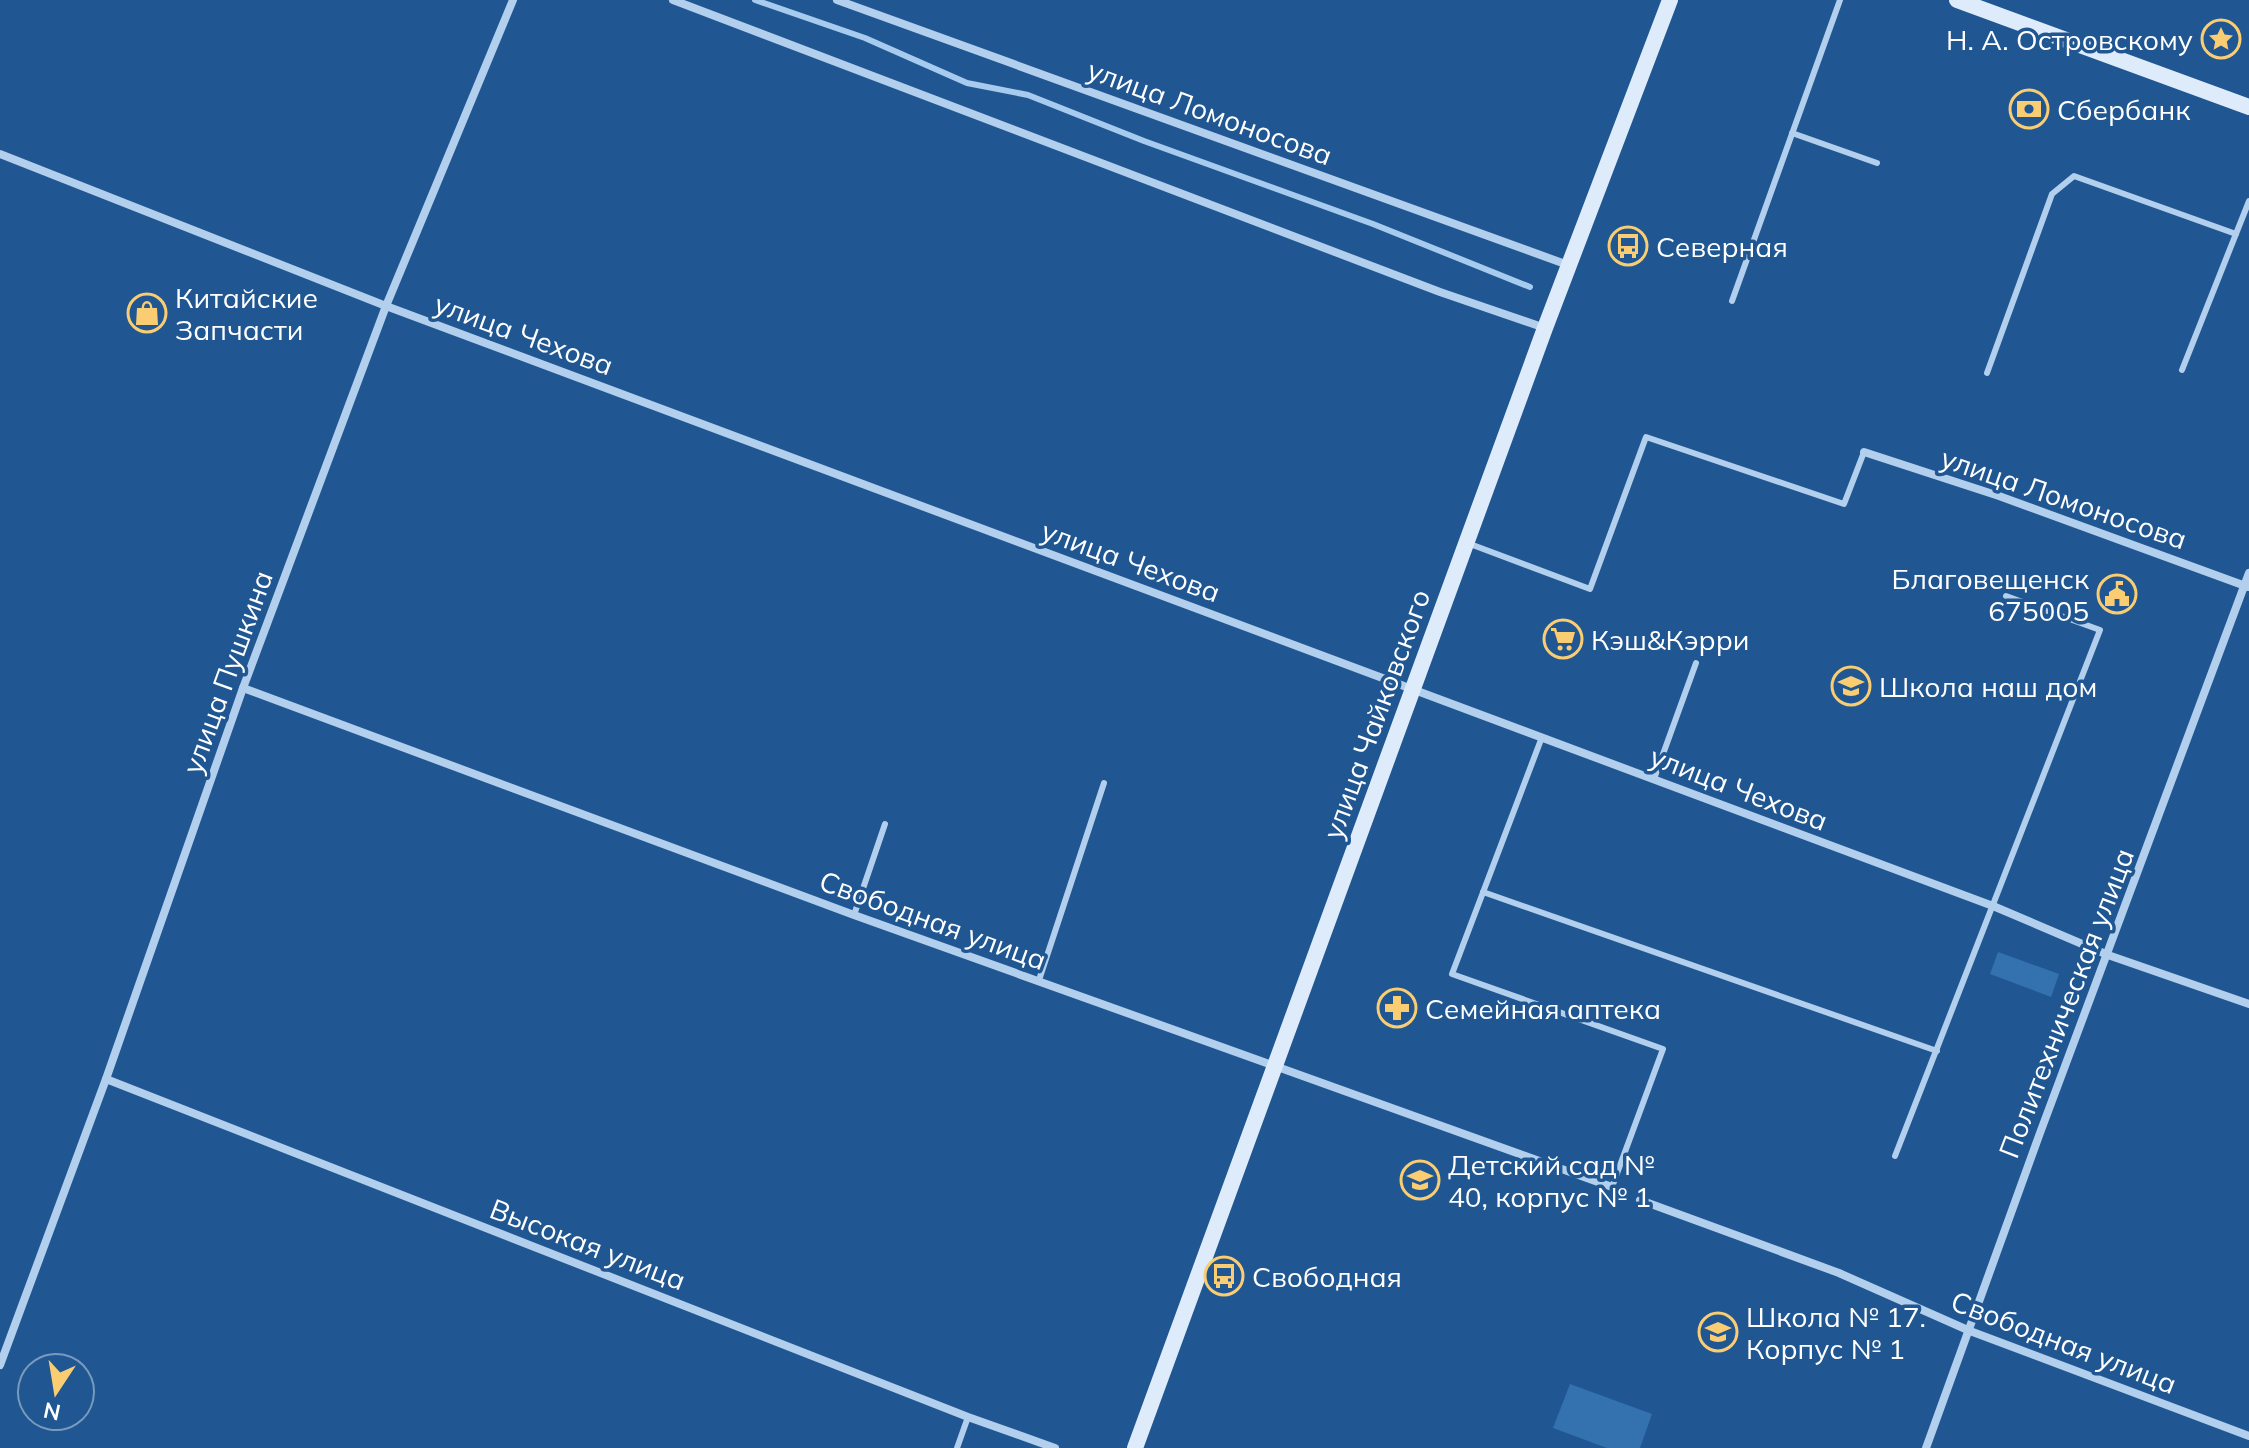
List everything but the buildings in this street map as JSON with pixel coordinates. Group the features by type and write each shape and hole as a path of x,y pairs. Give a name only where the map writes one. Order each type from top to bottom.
{"main road":[{"name":"улица Чайковского","path":"1135,1448 1568,265 1670,0"},
{"path":"1957,0 2249,107"}],"street":[{"name":"улица Пушкина","path":"0,1365 106,1079 243,688 386,306 513,0"},
{"path":"673,0 1440,292 1545,328"},
{"name":"улица Ломоносова","path":"837,0 1568,265"},
{"name":"улица Чехова","path":"0,154 386,306 1993,906 2108,955 2249,1004"},
{"name":"улица Ломоносова","path":"1864,452 1999,496 2247,586"},
{"name":"Политехническая улица","path":"1926,1448 2040,1133 2247,586 2249,573"},
{"name":"Свободная улица","path":"243,688 854,915 1612,1187"},
{"name":"Высокая улица","path":"106,1079 968,1417 1055,1448"},
{"name":"Свободная улица","path":"1640,1200 1839,1273 1970,1331 2249,1436"}],"lane":[{"path":"1732,301 1840,0"},
{"path":"1792,133 1877,163"},
{"path":"1987,373 2052,194 2074,176 2236,234"},
{"path":"2182,370 2249,201"},
{"path":"1466,543 1590,589 1646,437 1844,504 1864,452"},
{"path":"1895,1156 2100,630 2006,596"},
{"path":"1654,779 1696,663"},
{"path":"1542,737 1452,974 1663,1049 1612,1187"},
{"path":"1039,980 1104,783"},
{"path":"854,915 885,824"},
{"path":"1483,892 1937,1051"},
{"path":"957,1448 968,1417"}],"shaded area":[{"path":"1998,952 2059,974 2051,997 1990,974"},
{"path":"1570,1384 1652,1414 1640,1448 1607,1448 1553,1428"}],"waterway":[{"path":"755,0 865,38 967,83 1028,95 1144,141 1373,224 1530,287"}],"place":[{"name":"Н. А. Островскому","path":"2221,39"},
{"name":"Сбербанк","path":"2029,109"},
{"name":"Северная","path":"1628,246"},
{"name":"Китайские Запчасти","path":"147,313"},
{"name":"Благовещенск 675005","path":"2117,594"},
{"name":"Кэш&Кэрри","path":"1563,639"},
{"name":"Школа наш дом","path":"1851,686"},
{"name":"Семейная аптека","path":"1397,1008"},
{"name":"Детский сад № 40, корпус № 1","path":"1420,1180"},
{"name":"Свободная","path":"1224,1276"},
{"name":"Школа № 17. Корпус № 1","path":"1718,1332"}]}
